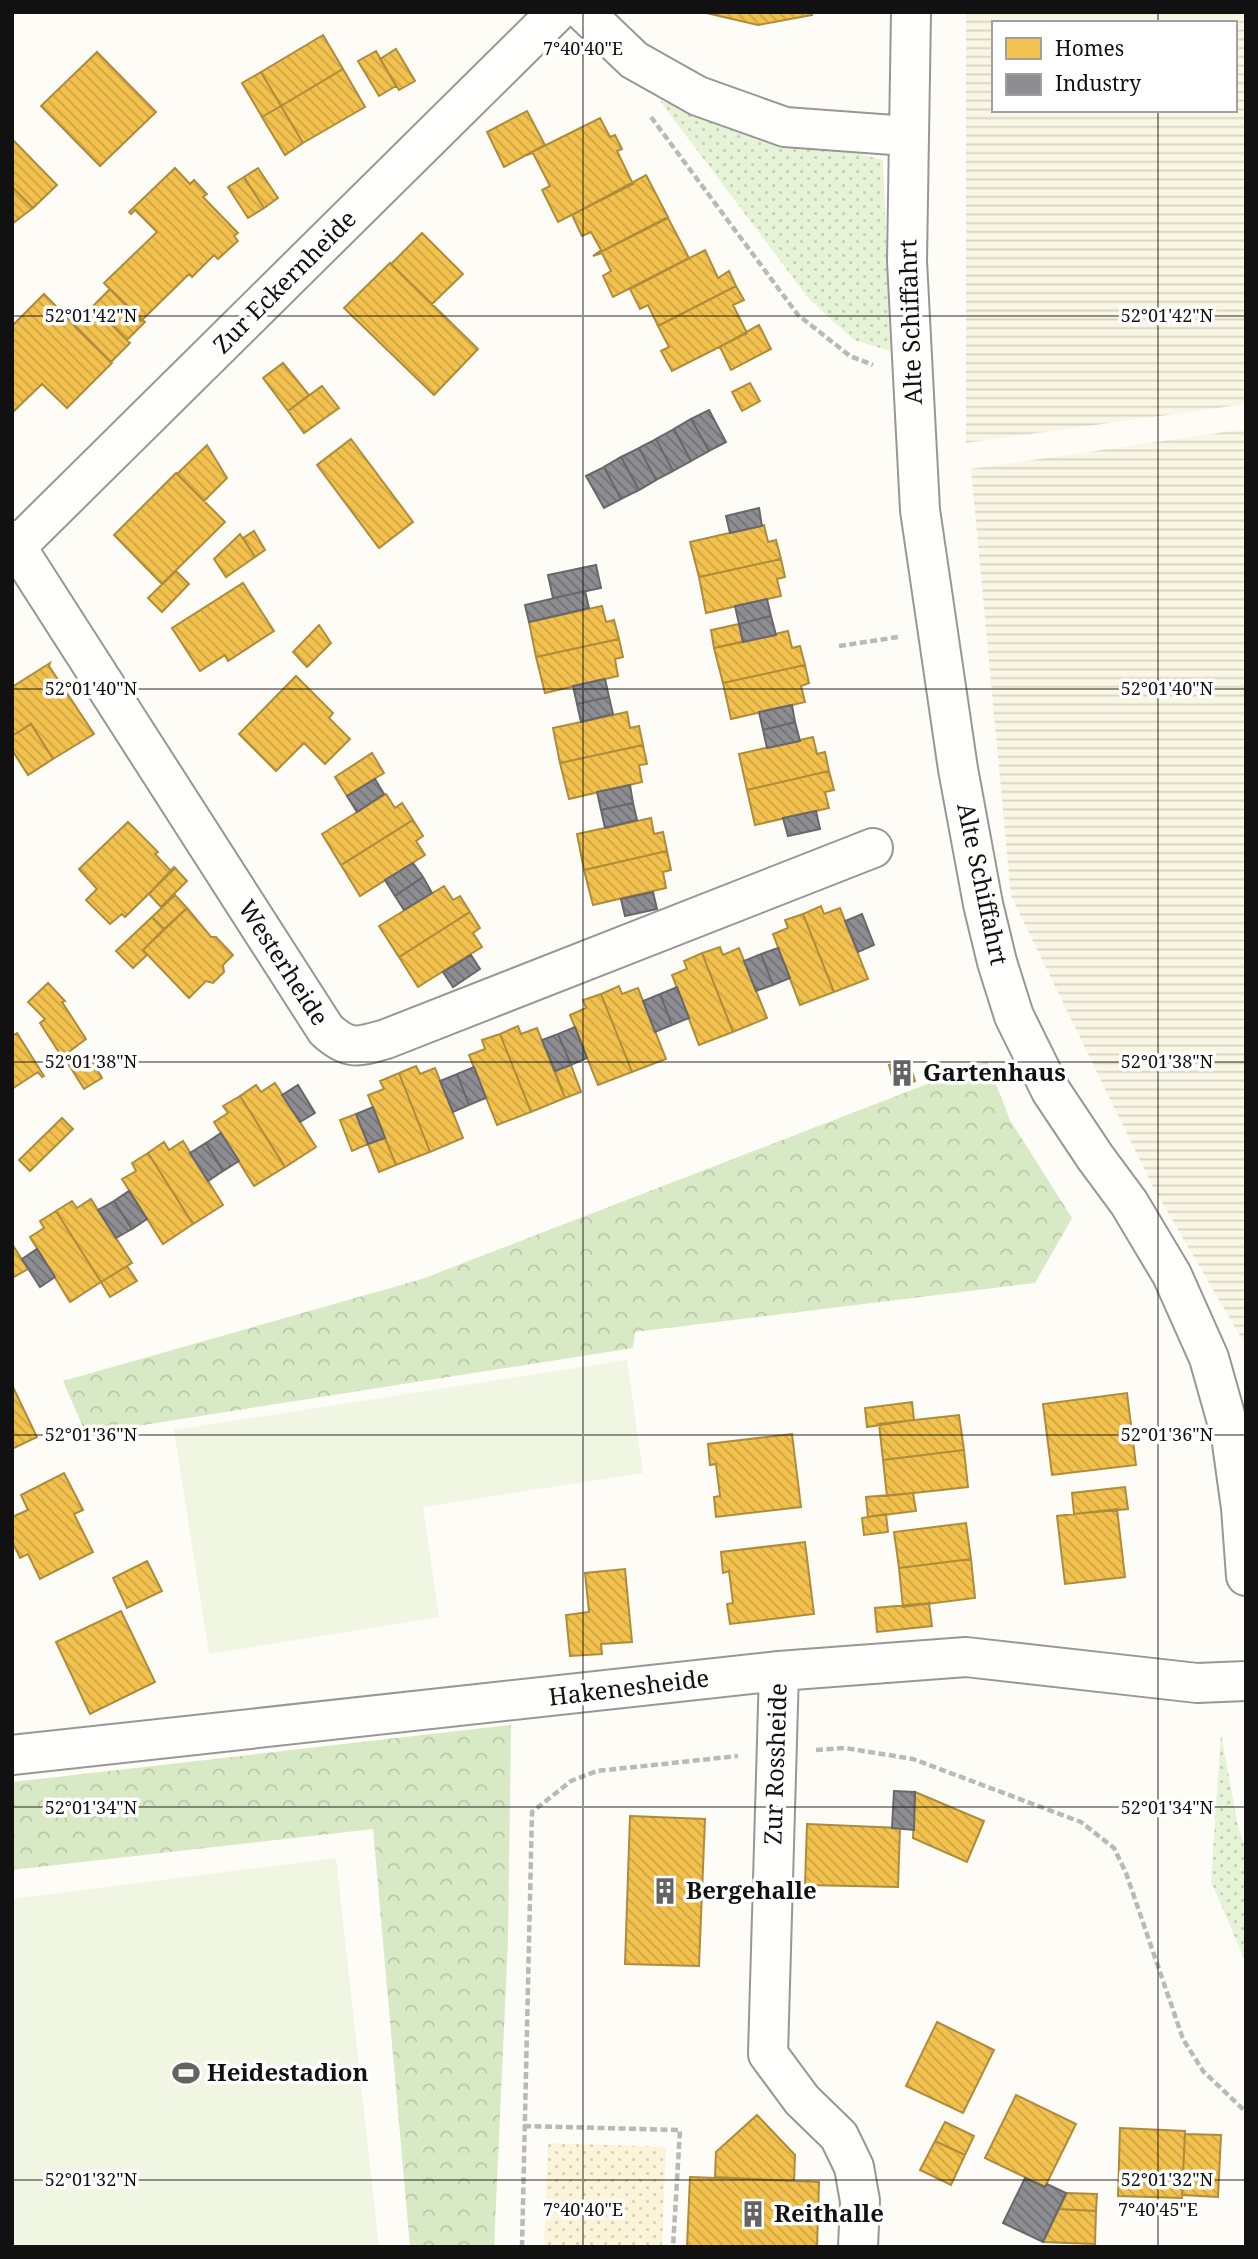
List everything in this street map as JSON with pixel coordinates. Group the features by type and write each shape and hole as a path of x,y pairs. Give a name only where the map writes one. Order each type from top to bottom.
{"street":[{"name":"Zur Eckernheide","path":"14,546 557,12"},
{"path":"584,12 634,60 698,96 785,127 907,136"},
{"name":"Alte Schiffahrt","path":"911,12 907,261 920,510 958,769 983,904 1014,1016 1051,1091 1129,1203 1172,1275 1209,1358 1231,1436 1241,1507 1246,1576"},
{"name":"Westerheide","path":"14,546 326,1030 342,1045 359,1046 386,1039 873,848"},
{"name":"Hakenesheide","path":"12,1755 779,1671 966,1657 1197,1683 1246,1681"},
{"name":"Zur Rossheide","path":"779,1671 768,2054 802,2100 839,2136 854,2167 860,2201 858,2247"}],"path":[{"path":"650,115 797,315 850,356 913,381"},
{"path":"839,646 937,632"},
{"path":"524,2126 680,2130 673,2247"}],"shaded area":[{"path":"966,12 1246,12 1246,404 966,443"},
{"path":"1246,429 1246,1346 1153,1187 1011,896 971,469"}],"green space":[{"path":"660,101 883,160 890,351 854,340 809,299"},
{"path":"987,1061 1010,1120 1072,1218 1035,1283 635,1332 633,1348 86,1434 63,1381 422,1279"},
{"path":"627,1360 643,1473 423,1507 439,1617 209,1654 174,1430"},
{"path":"511,1725 508,1941 494,2247 410,2247 373,1829 12,1870 12,1782"},
{"path":"1221,1734 1238,1826 1246,1850 1246,1963 1211,1881"},
{"name":"Heidestadion","path":"336,1858 379,2247 12,2247 12,1899"}],"sand":[{"path":"548,2143 666,2147 662,2247 544,2247"}],"building: Homes":[{"path":"702,12 811,12 812,15 758,25"},
{"path":"323,35 343,69 281,106 261,72"},
{"path":"396,49 415,81 399,90 380,59"},
{"path":"376,51 396,86 379,96 358,61"},
{"path":"97,52 156,112 100,166 41,106"},
{"path":"343,69 365,107 303,143 281,106"},
{"path":"261,72 281,106 262,117 242,83"},
{"path":"281,106 303,143 285,155 262,117"},
{"path":"527,111 545,145 504,167 487,132"},
{"path":"600,118 610,137 615,135 622,149 617,151 633,184 558,222 542,190 550,186 533,153 524,156"},
{"path":"12,139 57,185 33,208 12,187"},
{"path":"175,168 190,184 194,180 207,194 203,197 238,233 234,236 238,241 218,259 214,255 192,277 189,274 141,321 104,283 157,232 135,210 131,214 129,212"},
{"path":"258,168 278,198 264,208 244,177"},
{"path":"646,175 668,217 593,256 601,250 591,232 582,236 572,215"},
{"path":"244,177 264,208 248,218 228,187"},
{"path":"12,187 33,208 12,224"},
{"path":"668,218 689,258 613,297 603,276 611,271 602,253 593,256"},
{"path":"422,233 463,274 432,304 391,264"},
{"path":"705,250 718,278 729,271 736,286 658,326 648,305 640,309 630,289"},
{"path":"390,263 478,349 434,395 344,308"},
{"path":"736,286 744,300 733,305 747,333 672,371 661,351 669,347 658,326"},
{"path":"110,289 145,322 127,340 93,306"},
{"path":"44,294 112,363 67,408 42,384 14,411 12,326"},
{"path":"95,307 130,343 111,362 75,327"},
{"path":"759,325 771,349 731,370 720,347"},
{"path":"283,363 309,395 288,411 263,378"},
{"path":"750,383 760,401 742,411 732,392"},
{"path":"322,386 339,408 304,433 288,411"},
{"path":"351,439 413,522 379,548 317,465"},
{"path":"207,445 227,478 204,501 177,474"},
{"path":"176,473 225,522 162,584 114,535"},
{"path":"764,525 768,542 776,540 781,559 699,577 690,542"},
{"path":"254,531 265,550 255,557 243,538"},
{"path":"240,534 255,557 226,577 214,559"},
{"path":"781,559 785,577 777,579 781,596 706,613 699,577"},
{"path":"176,571 189,584 162,612 148,598"},
{"path":"243,583 274,631 228,661 225,655 200,671 172,628"},
{"path":"602,606 606,622 614,620 619,639 536,657 529,622"},
{"path":"739,624 743,642 714,648 711,630"},
{"path":"319,625 331,643 307,667 293,652"},
{"path":"788,631 792,648 800,646 805,665 723,683 714,648"},
{"path":"619,639 623,657 615,659 618,676 545,693 536,657"},
{"path":"50,663 49,666 94,734 53,759 31,724 12,736 12,687"},
{"path":"805,665 809,683 801,686 805,702 731,719 723,683"},
{"path":"296,676 333,713 329,718 350,739 325,764 304,743 276,771 239,734"},
{"path":"627,712 630,728 639,726 643,745 560,763 553,728"},
{"path":"31,724 53,759 28,775 12,750 12,736"},
{"path":"813,737 817,754 825,752 829,771 747,790 739,754"},
{"path":"643,745 647,764 639,765 642,782 569,799 560,763"},
{"path":"372,753 384,773 347,796 335,777"},
{"path":"829,771 834,790 825,792 829,808 755,825 747,790"},
{"path":"386,794 395,808 402,803 413,820 341,865 322,834"},
{"path":"651,818 654,834 663,832 667,851 584,870 577,834"},
{"path":"413,820 423,836 416,841 425,855 360,896 341,865"},
{"path":"128,822 158,852 155,854 170,870 174,869 125,917 122,914 110,924 86,900 97,889 79,869"},
{"path":"667,851 671,870 663,872 666,888 593,905 584,870"},
{"path":"174,867 187,881 161,907 149,894"},
{"path":"444,886 453,900 460,896 470,912 399,957 379,926"},
{"path":"175,895 187,908 164,929 152,917"},
{"path":"821,906 824,914 840,908 868,979 834,992 803,914"},
{"path":"187,908 211,937 216,937 233,955 223,965 224,972 213,983 206,981 189,998 143,950"},
{"path":"470,912 480,928 473,933 482,947 418,987 399,957"},
{"path":"803,914 834,992 800,1005 773,934 788,928 785,920"},
{"path":"152,917 164,929 143,950 147,955 133,968 116,951"},
{"path":"720,947 723,955 739,948 767,1018 733,1032 702,953"},
{"path":"702,953 733,1032 699,1045 672,975 687,969 684,961"},
{"path":"48,983 65,1001 62,1002 86,1039 62,1057 40,1023 45,1019 28,1002"},
{"path":"619,986 622,994 638,988 666,1059 632,1072 601,994"},
{"path":"601,994 632,1072 598,1085 570,1015 586,1008 583,1000"},
{"path":"518,1026 521,1034 537,1028 565,1098 531,1112 500,1034"},
{"path":"17,1033 44,1076 38,1072 12,1089 12,1036"},
{"path":"500,1034 531,1112 497,1125 469,1055 485,1049 482,1040"},
{"path":"88,1054 102,1078 84,1089 69,1065"},
{"name":"Gartenhaus","path":"908,1060 915,1081 895,1087 889,1065"},
{"path":"571,1065 581,1092 565,1098 555,1071"},
{"path":"416,1066 420,1074 435,1068 463,1138 430,1152 399,1073"},
{"path":"399,1073 430,1152 396,1165 368,1095 384,1089 380,1081"},
{"path":"275,1083 316,1147 285,1167 240,1096 256,1085 261,1092"},
{"path":"240,1096 285,1167 254,1186 214,1122 228,1113 223,1106"},
{"path":"356,1114 368,1144 352,1151 340,1120"},
{"path":"62,1118 73,1129 30,1171 19,1160"},
{"path":"385,1138 396,1165 379,1172 368,1144"},
{"path":"183,1141 223,1205 193,1224 148,1153 164,1142 169,1150"},
{"path":"148,1153 193,1224 163,1244 122,1179 136,1171 132,1163"},
{"path":"91,1199 132,1263 101,1282 56,1211 72,1201 77,1208"},
{"path":"56,1211 101,1282 70,1302 30,1237 44,1228 40,1221"},
{"path":"12,1244 28,1269 12,1278"},
{"path":"127,1266 137,1281 110,1297 101,1282"},
{"path":"12,1385 37,1437 12,1449"},
{"path":"1127,1393 1136,1465 1052,1475 1043,1404"},
{"path":"912,1402 914,1420 867,1427 865,1408"},
{"path":"959,1415 964,1450 883,1460 879,1424"},
{"path":"792,1434 801,1507 716,1517 714,1497 720,1496 716,1464 710,1465 708,1444"},
{"path":"964,1450 968,1487 887,1496 883,1460"},
{"path":"64,1473 83,1510 74,1514 93,1552 40,1579 28,1554 20,1558 12,1541 12,1517 28,1510 21,1495"},
{"path":"1125,1487 1128,1509 1074,1514 1072,1493"},
{"path":"913,1493 916,1511 868,1517 866,1497"},
{"path":"1117,1509 1125,1577 1065,1584 1057,1516"},
{"path":"886,1514 888,1532 864,1535 862,1518"},
{"path":"966,1523 971,1559 899,1568 894,1532"},
{"path":"805,1542 814,1614 730,1624 727,1604 733,1603 729,1571 723,1573 721,1552"},
{"path":"971,1559 975,1598 903,1607 899,1568"},
{"path":"147,1561 162,1591 127,1608 113,1578"},
{"path":"625,1569 632,1642 601,1644 602,1654 570,1656 566,1615 589,1612 585,1573"},
{"path":"929,1603 932,1626 877,1632 875,1608"},
{"path":"121,1611 155,1682 90,1714 56,1642"},
{"path":"915,1792 984,1821 967,1862 913,1838"},
{"name":"Bergehalle","path":"630,1816 705,1819 699,1966 625,1964"},
{"path":"807,1824 900,1828 898,1887 805,1885"},
{"path":"937,2022 994,2050 963,2113 906,2086"},
{"path":"1016,2095 1076,2124 1045,2187 985,2158"},
{"path":"757,2115 795,2155 794,2181 715,2177 716,2152"},
{"path":"945,2122 974,2136 965,2155 935,2141"},
{"path":"1120,2128 1185,2131 1182,2198 1118,2196"},
{"path":"1185,2134 1221,2135 1218,2197 1182,2195"},
{"path":"935,2141 965,2155 951,2185 920,2170"},
{"name":"Reithalle","path":"690,2177 819,2182 817,2247 687,2247"},
{"path":"1067,2193 1097,2194 1096,2211 1059,2209"},
{"path":"1059,2209 1096,2211 1095,2244 1043,2242"}],"building: Industry":[{"path":"709,410 726,442 709,451 691,419"},
{"path":"691,419 709,451 691,461 674,429"},
{"path":"674,429 691,461 673,471 656,439"},
{"path":"656,439 673,471 656,480 639,448"},
{"path":"639,448 656,480 639,490 621,457"},
{"path":"621,457 639,490 621,499 604,467"},
{"path":"604,467 621,499 604,508 586,476"},
{"path":"759,508 762,526 730,533 726,516"},
{"path":"596,565 601,588 553,598 548,575"},
{"path":"585,591 589,608 529,622 525,605"},
{"path":"767,599 771,616 739,624 735,606"},
{"path":"771,616 776,635 743,642 739,624"},
{"path":"605,679 609,697 577,704 573,686"},
{"path":"609,697 613,714 581,722 577,704"},
{"path":"792,705 795,722 763,730 759,712"},
{"path":"795,722 800,741 767,748 763,730"},
{"path":"375,779 384,794 357,812 347,796"},
{"path":"630,785 633,803 601,810 597,792"},
{"path":"633,803 637,820 605,828 601,810"},
{"path":"816,811 820,829 788,836 783,818"},
{"path":"413,863 423,877 395,896 385,880"},
{"path":"423,877 432,893 404,910 395,896"},
{"path":"653,892 657,909 625,916 621,899"},
{"path":"862,914 874,945 858,952 845,921"},
{"path":"778,948 790,978 773,985 761,954"},
{"path":"761,954 773,985 756,991 744,961"},
{"path":"471,955 480,969 453,987 443,972"},
{"path":"677,987 689,1018 672,1025 660,994"},
{"path":"660,994 672,1025 655,1032 643,1001"},
{"path":"575,1027 587,1058 571,1065 558,1034"},
{"path":"558,1034 571,1065 555,1071 542,1040"},
{"path":"474,1067 486,1098 469,1105 457,1074"},
{"path":"457,1074 469,1105 453,1112 440,1081"},
{"path":"298,1085 315,1113 300,1122 282,1095"},
{"path":"373,1107 385,1138 368,1144 356,1114"},
{"path":"221,1133 239,1161 223,1171 206,1143"},
{"path":"206,1143 223,1171 208,1181 190,1153"},
{"path":"129,1191 147,1219 132,1229 114,1201"},
{"path":"114,1201 132,1229 116,1238 98,1210"},
{"path":"37,1249 55,1277 40,1287 22,1259"},
{"path":"894,1791 915,1792 914,1830 892,1828"},
{"path":"1025,2178 1066,2193 1043,2242 1003,2223"}],"place":[{"name":"Gartenhaus","path":"902,1073"},
{"name":"Bergehalle","path":"665,1891"},
{"name":"Heidestadion","path":"186,2073"},
{"name":"Reithalle","path":"753,2214"}]}
